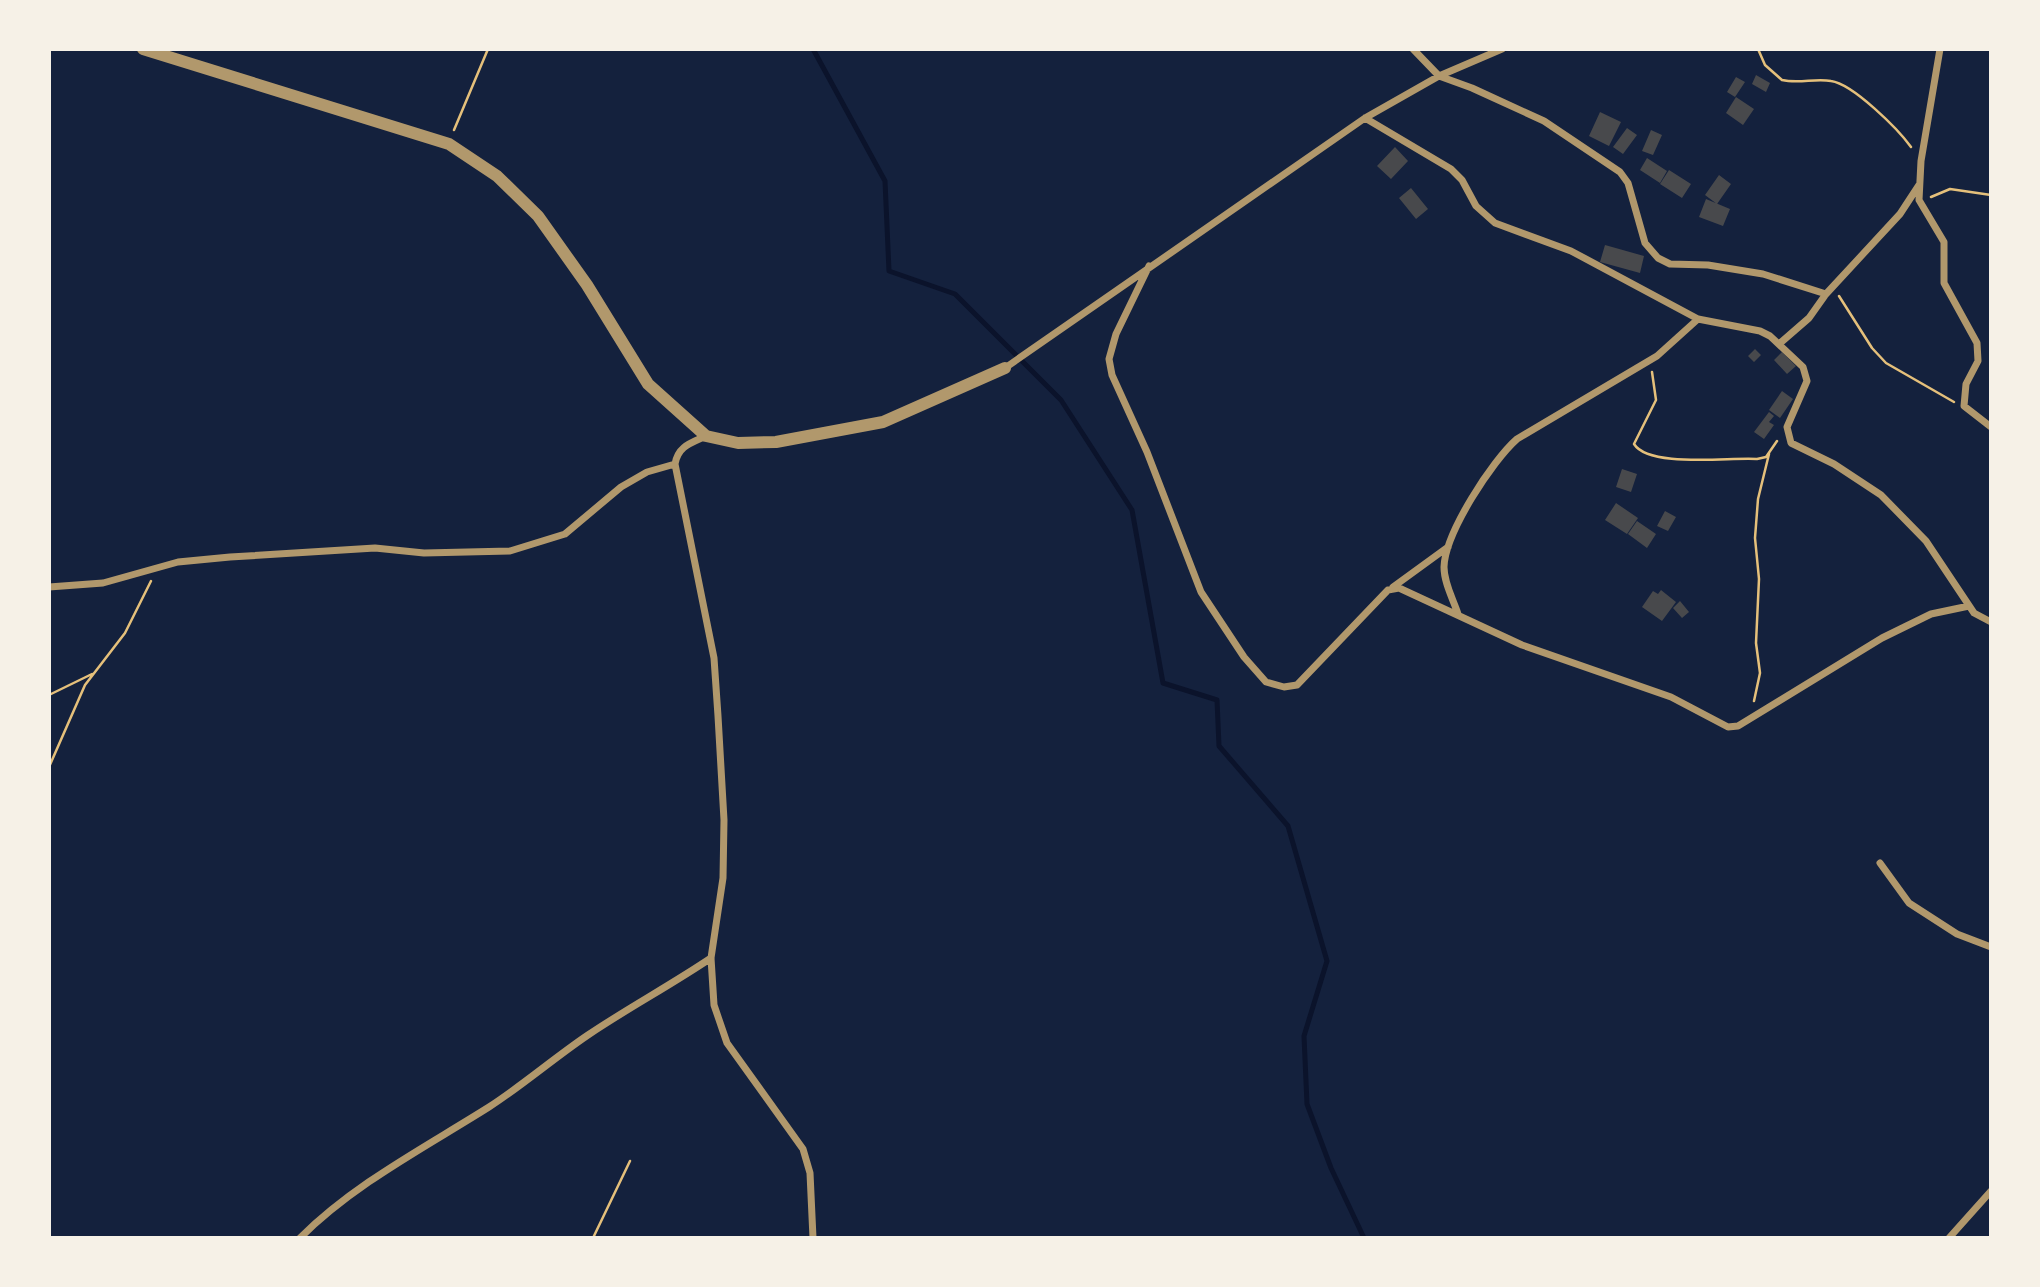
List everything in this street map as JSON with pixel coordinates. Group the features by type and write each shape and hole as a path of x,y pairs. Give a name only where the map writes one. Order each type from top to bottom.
{"street":[{"path":"143,49 449,144 498,176 538,216 587,285 648,384 706,436 738,443 776,442 883,422 1005,368 1365,118 1439,76 1502,49"},
{"path":"1413,49 1439,76 1544,121 1620,172 1628,183 1645,243 1658,258 1670,264 1708,265 1763,274 1826,294"},
{"path":"1940,49 1921,161 1921,204 1944,242 1944,284 1977,343 1978,361 1966,384 1964,406 1991,427"},
{"path":"1365,118 1451,169 1462,180 1476,206 1494,223 1571,251 1698,319 1760,331 1779,344 1803,367 1807,381 1787,427 1791,443 1834,464 1881,495 1926,541 1974,613 1991,622"},
{"path":"1779,344 1808,318 1826,294 1900,214 1919,185"},
{"path":"1149,266 1116,334 1109,359 1112,375 1147,452 1201,592 1244,657 1265,681 1284,687 1297,685 1392,588 1449,546"},
{"path":"1458,614 1444,576 1449,546 1502,453 1517,439 1654,358 1698,319"},
{"path":"706,436 680,450 676,464 714,659 724,820 723,878 711,958 714,1005 727,1043 803,1149 808,1161 813,1238"},
{"path":"49,587 121,580 156,568 230,557 375,548 424,553 510,551 565,534 621,487 647,472 676,464"},
{"path":"1392,588 1414,593 1522,645 1671,697 1728,727 1749,722 1882,638 1931,614 1969,606"},
{"path":"1880,863 1909,903 1957,934 1991,947"},
{"path":"300,1238 318,1220 391,1167 487,1108 598,1028 654,996 711,958"},
{"path":"1949,1238 1991,1191"}],"path":[{"path":"449,144 488,49"},
{"path":"1758,49 1765,65 1782,80 1832,81 1847,89 1902,135 1921,161"},
{"path":"1921,204 1942,190 1950,188 1991,197"},
{"path":"1833,288 1872,348 1886,363 1923,386 1964,406"},
{"path":"1654,358 1651,373 1656,400 1635,439 1638,449 1664,459 1678,460 1757,459 1769,454"},
{"path":"1749,722 1760,673 1756,643 1759,579 1755,538 1758,499 1769,454 1787,427"},
{"path":"49,767 80,694 92,674 125,633 156,568"},
{"path":"49,695 92,674"},
{"path":"593,1238 629,1161"}],"building":[{"path":"1756,75 1770,83 1766,92 1752,84"},
{"path":"1736,77 1745,82 1735,97 1727,92"},
{"path":"1736,97 1754,109 1743,125 1726,113"},
{"path":"1600,112 1621,122 1609,146 1589,136"},
{"path":"1627,128 1637,135 1623,154 1613,147"},
{"path":"1651,130 1662,135 1653,155 1642,151"},
{"path":"1395,147 1408,161 1391,179 1377,166"},
{"path":"1647,158 1667,171 1660,183 1640,170"},
{"path":"1669,170 1691,184 1682,198 1660,184"},
{"path":"1719,175 1731,184 1717,204 1705,195"},
{"path":"1411,188 1428,209 1416,219 1399,198"},
{"path":"1706,199 1730,209 1723,226 1699,217"},
{"path":"1605,245 1644,256 1640,273 1600,262"},
{"path":"1755,349 1761,355 1754,362 1748,356"},
{"path":"1782,352 1796,366 1787,374 1774,360"},
{"path":"1782,391 1793,399 1780,418 1769,410"},
{"path":"1769,412 1774,416 1769,422 1774,425 1764,439 1754,432"},
{"path":"1622,469 1637,474 1631,492 1616,487"},
{"path":"1616,503 1638,518 1627,534 1605,520"},
{"path":"1665,511 1676,517 1668,531 1657,526"},
{"path":"1637,521 1656,534 1647,548 1628,534"},
{"path":"1661,590 1676,602 1662,621 1642,607 1653,591 1658,594"},
{"path":"1680,601 1689,612 1682,618 1673,608"}],"waterway":[{"path":"813,49 885,181 889,271 955,294 1061,400 1132,510 1163,683 1217,700 1219,746 1288,826 1327,961 1304,1036 1307,1104 1331,1168 1364,1238"}]}
